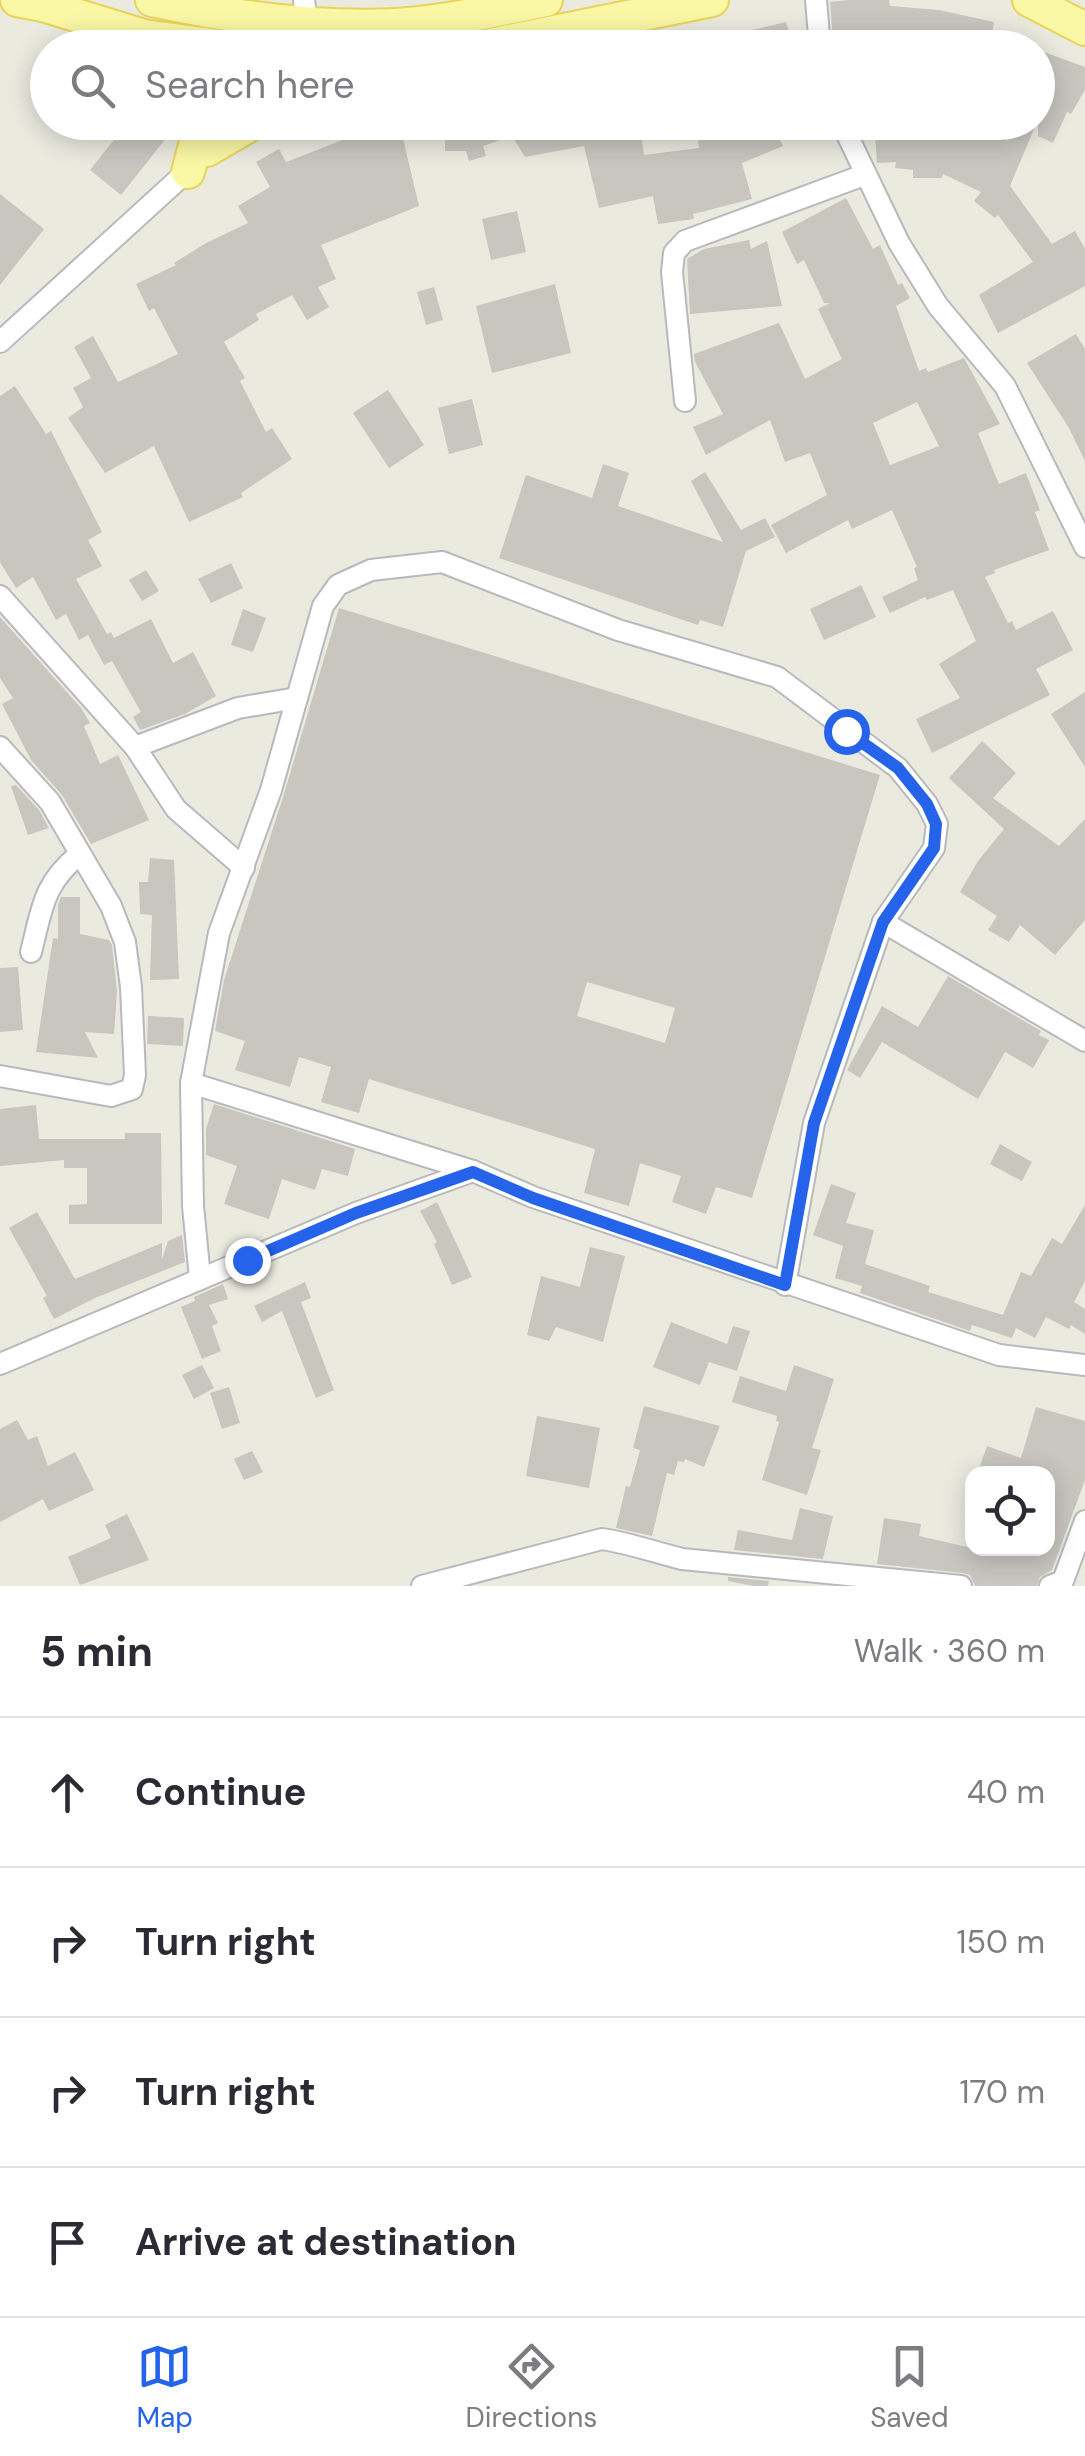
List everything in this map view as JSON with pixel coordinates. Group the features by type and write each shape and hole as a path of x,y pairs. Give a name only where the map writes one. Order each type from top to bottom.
{"main road":[{"path":"18,0 125,30"},
{"path":"152,0 242,17 306,11 393,25 450,19 546,0"},
{"path":"564,30 712,0"},
{"path":"1029,0 1085,29"}],"street":[{"path":"816,0 818,30"},
{"path":"849,140 899,243 938,306 1005,386 1085,547"},
{"path":"0,342 198,148"},
{"path":"685,401 672,272 674,253 685,241 864,175"},
{"path":"200,1278 193,1206 191,1083 219,933 272,790 323,606 338,585 371,570 442,562 618,630 778,677 898,768 927,804 936,824 934,848 883,922 814,1123 785,1285"},
{"path":"0,596 136,747 176,809 244,868"},
{"path":"136,747 238,708 297,698"},
{"path":"0,747 50,802 111,906 125,942 135,1075 132,1089 110,1096 0,1076"},
{"path":"31,952 48,889 60,870 80,854"},
{"path":"883,922 1085,1041"},
{"path":"191,1083 473,1172 533,1198 999,1356 1085,1365"},
{"path":"0,1364 356,1213 473,1172"},
{"path":"1050,1586 1063,1580 1085,1521"},
{"path":"422,1586 602,1539 682,1558 961,1586"}],"building":[{"path":"889,0 890,6 939,10 994,22 993,30 832,30 830,2"},
{"path":"786,22 788,30 753,30"},
{"path":"1055,56 1085,67 1085,90 1071,114 1067,112 1055,139"},
{"path":"114,140 165,140 121,195 90,170"},
{"path":"343,140 403,140 419,206 321,245 336,279 318,287 329,307 307,320 292,295 256,314 259,320 224,342 245,378 240,381 266,432 272,428 292,459 241,493 243,497 189,522 154,446 105,473 68,418 83,407 73,388 91,378 74,347 93,336 118,382 178,354 154,308 149,311 136,284 248,223 238,206 270,187 256,162 279,149 286,162"},
{"path":"445,140 500,140 483,146 486,156 469,161 466,151 445,151"},
{"path":"514,140 642,140 644,155 699,148 698,140 780,140 783,146 742,163 752,199 693,214 694,219 658,224 653,196 599,208 584,146 525,157"},
{"path":"875,140 1029,140 1010,186 1052,244 1075,231 1085,249 1085,286 998,333 979,295 1033,262 998,215 995,218 974,201 981,192 943,174 942,178 913,178 913,170 895,168 896,162 877,163"},
{"path":"0,194 44,229 0,285"},
{"path":"846,198 873,249 880,245 898,285 902,283 910,298 896,306 919,371 926,368 928,372 964,358 1000,424 978,433 999,484 1026,473 1040,510 1035,512 1049,550 985,577 1008,623 1012,621 1016,630 1053,611 1073,650 1036,669 1050,695 932,753 916,719 960,698 939,664 976,641 953,590 927,600 925,597 890,613 882,597 918,580 914,568 917,567 892,510 852,529 848,520 786,553 771,525 827,495 810,453 785,462 770,420 706,455 693,427 723,414 694,354 779,323 805,379 842,359 818,309 830,303 824,303 804,260 797,264 782,232","holes":["917,402 939,446 890,465 873,423"]},
{"path":"517,211 526,252 491,260 482,219"},
{"path":"749,240 751,249 767,241 782,306 690,314 687,259 704,249"},
{"path":"555,284 571,353 492,373 476,306"},
{"path":"434,287 443,320 426,325 417,292"},
{"path":"1076,334 1085,349 1085,461 1069,428 1027,363"},
{"path":"15,386 46,434 51,431 102,532 88,540 102,566 76,579 107,634 111,632 114,638 151,619 173,663 193,652 216,696 185,714 140,730 133,717 141,712 112,661 104,665 88,635 79,640 66,614 56,620 33,577 16,588 0,562 0,396"},
{"path":"388,390 424,445 389,468 353,413"},
{"path":"472,399 483,445 449,454 438,408"},
{"path":"603,464 629,473 618,506 723,542 691,481 705,472 741,530 765,518 775,537 746,551 723,627 700,620 698,625 499,558 526,475 592,498"},
{"path":"231,563 243,588 211,603 198,579"},
{"path":"146,570 159,591 142,601 129,580"},
{"path":"861,585 876,617 824,640 810,609"},
{"path":"339,608 880,775 752,1198 716,1187 706,1214 672,1202 681,1176 640,1163 629,1206 584,1193 595,1149 369,1079 359,1113 321,1102 331,1067 299,1057 290,1087 235,1070 245,1041 215,1031 224,980","holes":["587,982 675,1008 665,1043 577,1016"]},
{"path":"243,609 266,618 253,652 231,645"},
{"path":"0,617 81,708 90,723 84,726 100,764 118,755 149,820 91,844 62,795 31,760 2,704 13,698 0,678"},
{"path":"1085,692 1085,767 1051,714"},
{"path":"982,741 1016,773 993,798 1059,846 1085,819 1085,920 1055,955 1020,925 1009,942 988,930 997,916 960,892 1004,829 949,778"},
{"path":"16,785 39,810 49,828 28,835 11,786"},
{"path":"150,858 174,860 179,979 150,980 152,915 140,914 139,882 148,882"},
{"path":"61,897 80,897 80,934 109,940 112,945 117,992 114,1034 85,1032 98,1058 36,1052 53,938 58,939"},
{"path":"18,967 23,1030 0,1032 0,968"},
{"path":"948,976 1041,1031 1039,1035 1049,1040 1033,1068 1005,1052 978,1099 882,1042 860,1078 847,1070 882,1006 918,1027"},
{"path":"148,1016 184,1018 183,1046 147,1044"},
{"path":"214,1104 355,1149 348,1176 322,1169 315,1190 282,1179 269,1219 224,1204 237,1166 206,1155 206,1129"},
{"path":"36,1105 39,1139 125,1139 125,1133 161,1133 162,1224 69,1224 69,1205 87,1204 87,1168 64,1168 64,1160 0,1166 0,1109"},
{"path":"1000,1144 1032,1162 1022,1181 990,1164"},
{"path":"831,1184 856,1193 846,1223 874,1230 865,1264 930,1286 928,1292 1003,1315 1021,1272 1031,1276 1052,1238 1062,1244 1085,1205 1085,1281 1074,1302 1085,1309 1085,1334 1046,1317 1035,1338 1016,1328 1012,1338 972,1325 970,1331 860,1293 862,1286 835,1278 843,1246 813,1235"},
{"path":"437,1202 472,1277 452,1285 434,1244 437,1242 420,1211"},
{"path":"37,1212 75,1279 162,1243 162,1259 168,1241 182,1235 185,1262 54,1319 43,1298 47,1296 9,1228"},
{"path":"590,1247 625,1256 603,1342 556,1327 549,1341 527,1335 541,1276 580,1287"},
{"path":"305,1282 311,1298 301,1302 334,1390 316,1398 282,1311 262,1322 254,1306"},
{"path":"223,1284 228,1299 209,1305 218,1323 212,1326 221,1351 202,1359 181,1307"},
{"path":"671,1322 727,1344 733,1326 750,1331 737,1371 709,1362 700,1385 653,1367"},
{"path":"202,1365 214,1388 194,1399 182,1375"},
{"path":"794,1365 834,1379 812,1448 821,1450 807,1495 762,1480 779,1422 777,1416 732,1402 740,1376 786,1391"},
{"path":"229,1387 240,1423 222,1429 210,1393"},
{"path":"644,1406 720,1426 704,1467 685,1459 678,1461 674,1475 667,1473 652,1536 616,1528 640,1450 633,1448"},
{"path":"1036,1407 1085,1421 1085,1480 1052,1570 1040,1577 1037,1586 975,1586 970,1575 963,1573 877,1564 884,1518 921,1524 919,1536 965,1546 965,1556 1055,1556 1055,1466 980,1466 987,1446 1021,1458"},
{"path":"537,1416 600,1428 589,1488 526,1476"},
{"path":"17,1420 28,1440 37,1436 48,1466 75,1452 94,1490 49,1511 43,1499 0,1522 0,1429"},
{"path":"252,1451 263,1472 244,1480 234,1459"},
{"path":"800,1508 833,1516 823,1559 734,1550 738,1530 792,1540"},
{"path":"127,1514 149,1560 80,1585 68,1557 111,1538 105,1525"},
{"path":"728,1577 769,1581 768,1586 754,1586 728,1581"}],"route":[{"path":"247,1260 356,1213 473,1172 533,1198 785,1285 814,1123 883,922 934,848 936,824 927,804 898,768 846,731"}]}
